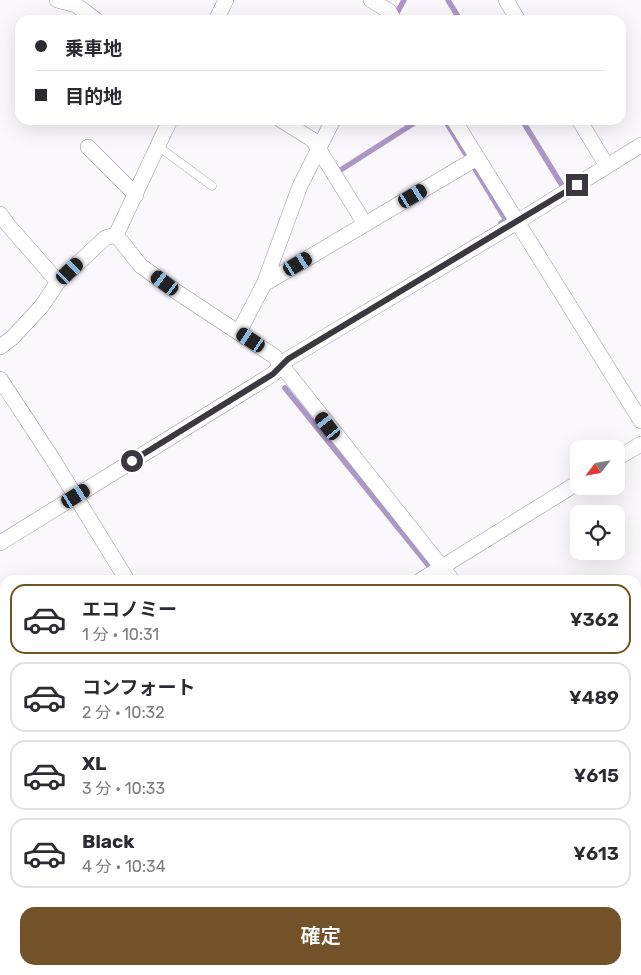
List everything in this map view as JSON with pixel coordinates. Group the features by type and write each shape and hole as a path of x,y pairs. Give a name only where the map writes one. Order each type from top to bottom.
{"street":[{"path":"57,0 76,5 89,15"},
{"path":"218,15 226,0"},
{"path":"371,0 390,13"},
{"path":"506,0 515,15"},
{"path":"0,347 12,338 41,307 58,282 105,238 116,235 168,125"},
{"path":"289,125 313,140 365,224"},
{"path":"240,332 264,284 300,186 330,125"},
{"path":"457,125 641,422"},
{"path":"582,125 607,166"},
{"path":"0,543 273,374 288,359 517,222 641,145"},
{"path":"88,147 136,195"},
{"path":"264,284 477,158"},
{"path":"3,223 58,282"},
{"path":"116,235 141,266 274,356 448,575"},
{"path":"0,379 76,496 124,575"},
{"path":"625,454 641,444"},
{"path":"429,575 570,488"}],"lane":[{"path":"158,148 212,186"}],"waterway":[{"path":"398,11 404,0"},
{"path":"448,0 457,15"},
{"path":"339,171 411,125"},
{"path":"448,125 465,153"},
{"path":"525,125 563,187"},
{"path":"475,169 506,220 501,223"},
{"path":"285,388 429,566"}],"route":[{"path":"132,461 273,374 288,359 577,185"}]}
